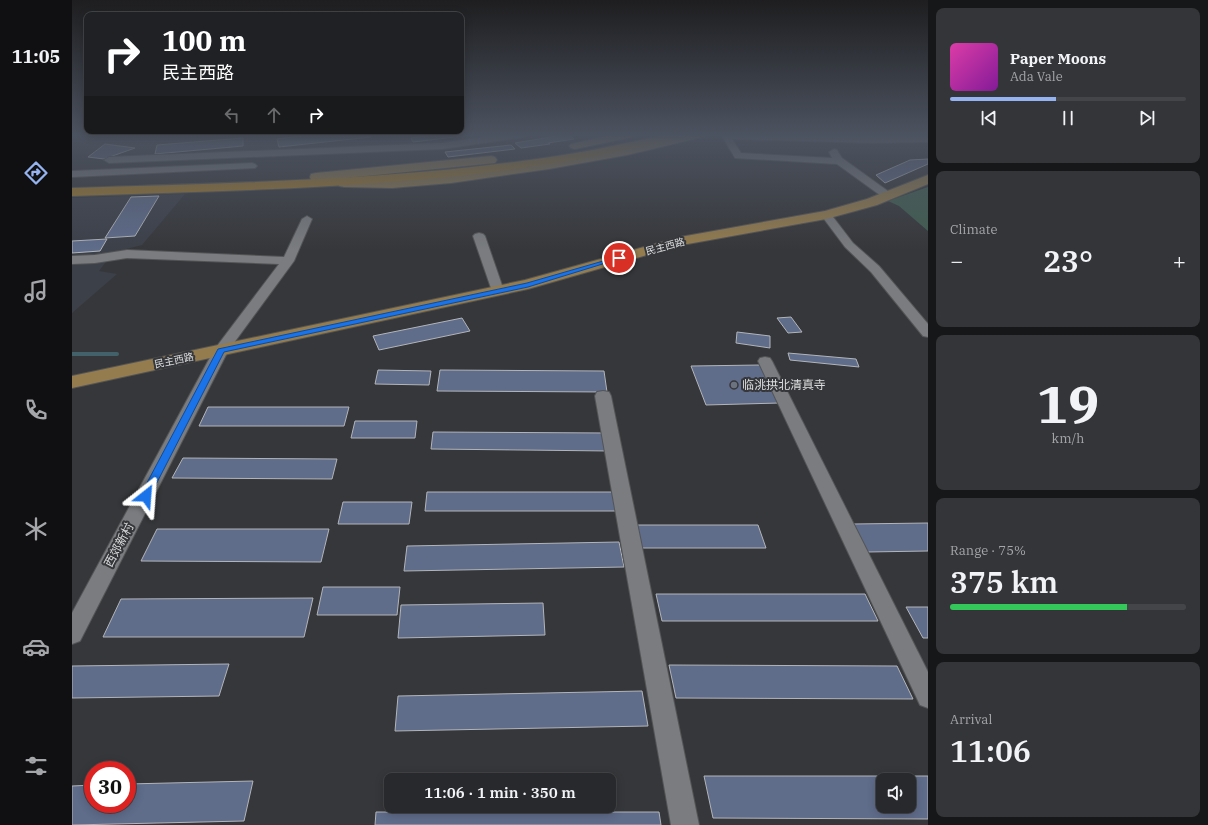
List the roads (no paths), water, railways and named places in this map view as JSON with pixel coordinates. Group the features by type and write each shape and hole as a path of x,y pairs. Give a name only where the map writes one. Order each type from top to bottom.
{"highway":[{"path":"72,186 204,179 317,179 418,176 454,172"},
{"path":"72,186 264,187 317,179"}],"main road":[{"path":"317,179 377,172"},
{"path":"317,179 392,184 451,179 496,172"},
{"name":"民主西路","path":"72,382 498,291 680,241 826,216 872,202 928,179"}],"street":[{"path":"72,186 194,172"},
{"path":"856,172 888,196"},
{"path":"826,216 849,245 875,269 928,333"},
{"name":"西郊新村","path":"72,634 221,350 288,261 307,219"},
{"path":"479,236 498,291"},
{"path":"72,260 95,259 126,254 288,261"},
{"path":"765,361 928,697"},
{"path":"603,396 685,825"}],"waterway":[{"path":"72,354 117,354"}],"place":[{"name":"临洮拱北清真寺","path":"734,385"}]}
